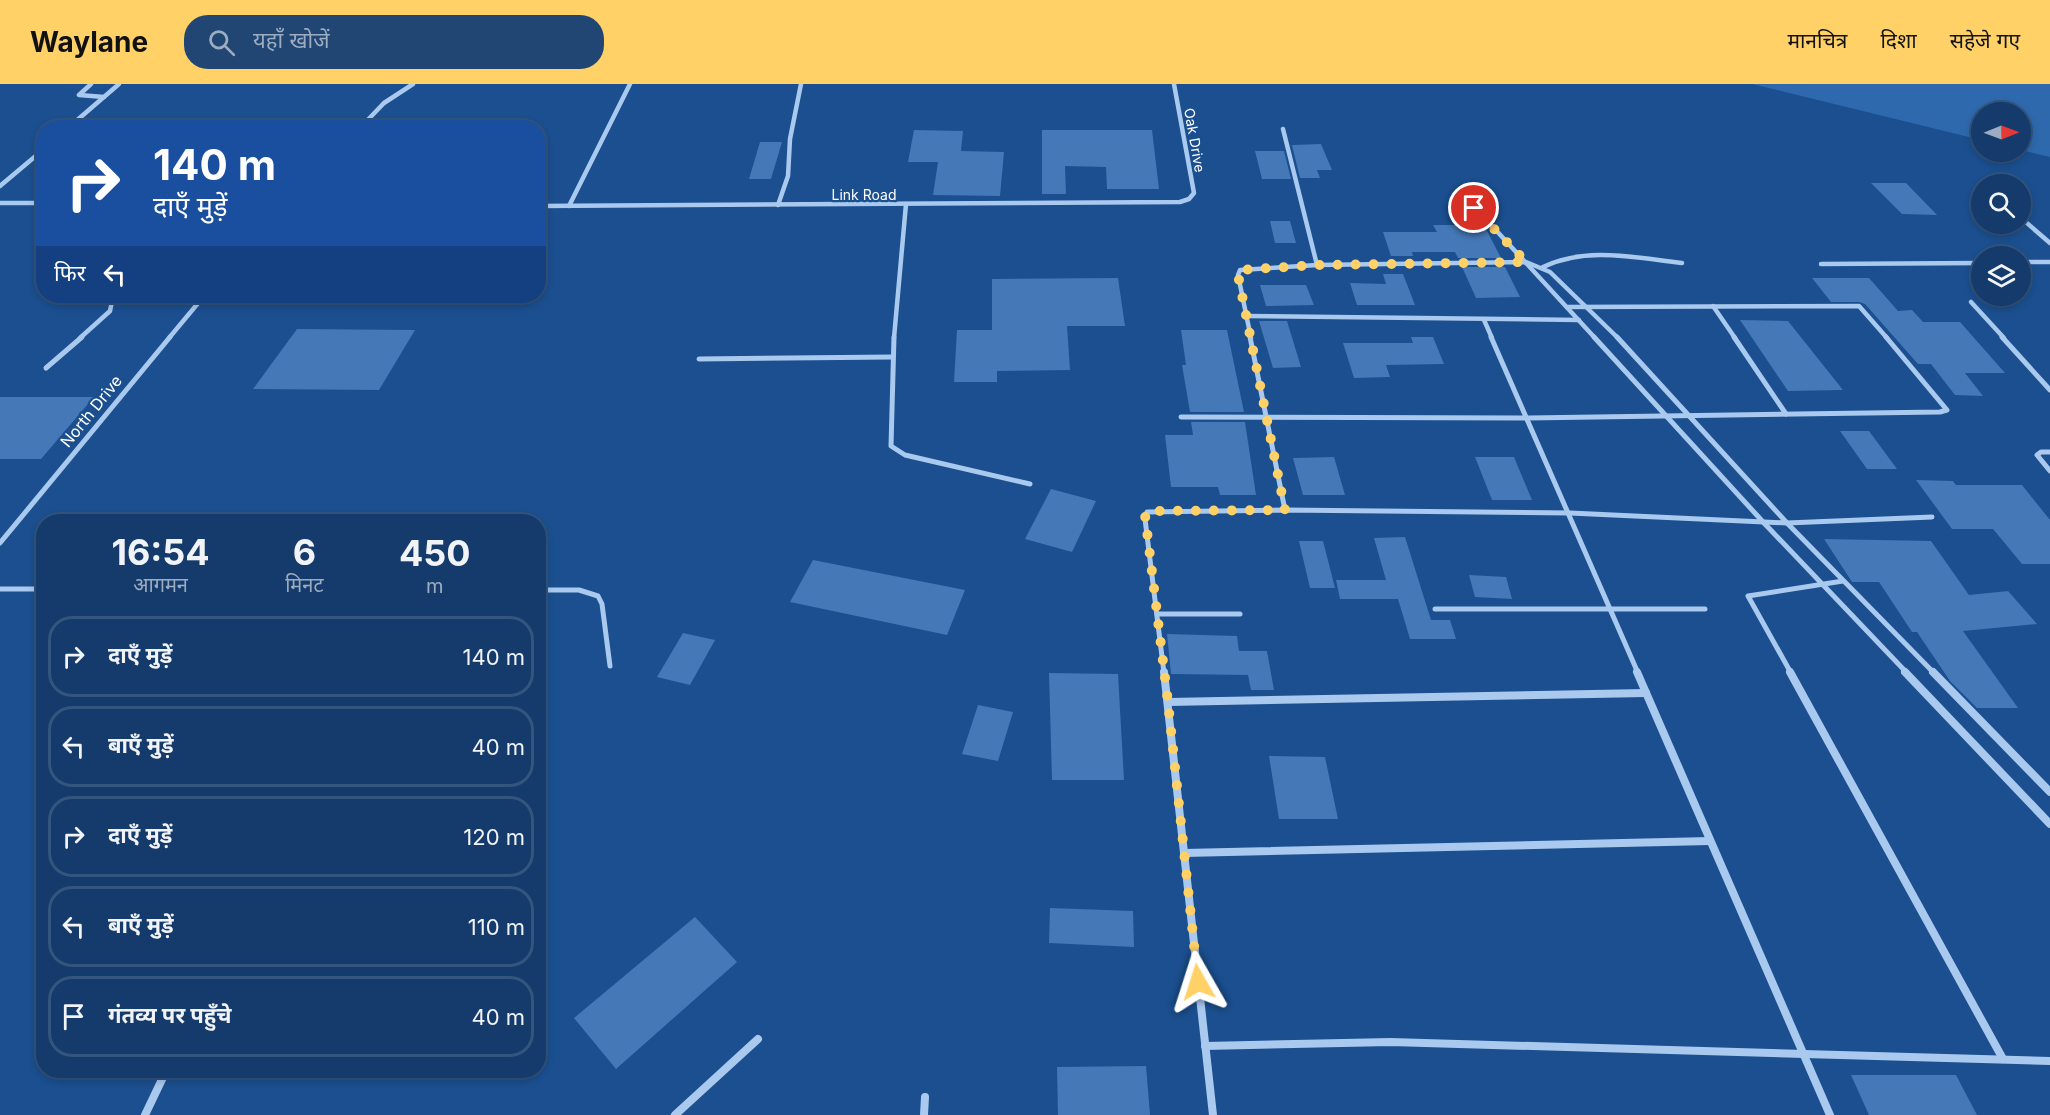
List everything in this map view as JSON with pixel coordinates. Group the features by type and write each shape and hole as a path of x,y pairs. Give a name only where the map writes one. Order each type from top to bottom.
{"street":[{"path":"91,84 79,95 104,97"},
{"path":"77,120 119,84"},
{"path":"366,120 388,98 413,84"},
{"path":"569,206 630,84"},
{"path":"778,205 788,177 790,139 801,84"},
{"name":"Oak Drive","path":"1174,84 1194,193 1189,199"},
{"path":"1283,129 1317,265"},
{"path":"0,186 36,155"},
{"path":"1459,190 1764,523 2050,824"},
{"name":"Link Road","path":"546,206 1165,204 1189,199"},
{"path":"0,203 36,203"},
{"path":"906,204 892,357 891,446 904,454 1030,484"},
{"path":"2031,227 2050,243"},
{"path":"1542,267 1563,256 1584,254 1682,263"},
{"path":"1285,510 1238,275 1240,270 1317,265 1526,262 1542,267 1588,307 1786,523 2050,792"},
{"path":"2031,262 2050,262"},
{"path":"1821,264 1971,263"},
{"path":"46,368 104,318 110,311 112,303"},
{"name":"North Drive","path":"0,543 198,303"},
{"path":"1713,306 1786,414"},
{"path":"1181,417 1528,418 1940,412 1947,410 1861,306 1567,308"},
{"path":"1975,306 2050,390"},
{"path":"1246,316 1579,320"},
{"path":"1484,320 1570,513 1609,610 1830,1115"},
{"path":"699,359 892,357"},
{"path":"2050,452 2041,452 2037,455 2050,471"},
{"path":"1213,1115 1168,702 1145,519 1147,512 1285,510 1570,513 1764,523 1932,517"},
{"path":"1843,581 1748,596 2003,1059"},
{"path":"0,589 36,589"},
{"path":"546,590 579,590 598,596 602,604 610,666"},
{"path":"1435,609 1705,609"},
{"path":"1157,614 1240,614"},
{"path":"1168,702 1647,693"},
{"path":"1184,853 1710,841"},
{"path":"675,1115 759,1039"},
{"path":"1205,1046 1391,1042 2050,1061"},
{"path":"145,1115 163,1078"},
{"path":"924,1115 925,1097"}],"shaded area":[{"path":"1752,84 2050,84 2050,157 2031,152 2031,102 1971,102 1971,138"}],"building":[{"path":"914,130 963,131 961,151 1004,152 1000,196 933,195 938,162 908,162"},
{"path":"1042,130 1152,130 1159,189 1107,189 1106,167 1065,166 1066,194 1042,194"},
{"path":"760,142 782,142 771,179 749,179"},
{"path":"1321,144 1332,170 1317,170 1320,178 1300,178 1292,145"},
{"path":"1255,151 1284,151 1291,179 1262,179"},
{"path":"1871,183 1906,183 1937,215 1902,214"},
{"path":"1270,221 1290,221 1296,243 1275,243"},
{"path":"1433,225 1484,225 1501,258 1458,258 1455,252 1412,252 1413,256 1391,256 1383,232 1437,232"},
{"path":"1462,267 1505,267 1520,297 1476,298"},
{"path":"1383,274 1403,274 1415,305 1357,305 1350,283 1386,284"},
{"path":"1118,278 1125,326 1067,326 1070,370 997,371 997,382 954,382 957,330 992,330 992,279"},
{"path":"1812,278 1869,278 1898,311 1912,310 1923,322 1960,322 2005,373 1965,373 1983,396 1955,395 1931,364 1918,364 1865,304 1831,302"},
{"path":"1260,285 1306,285 1314,305 1266,306"},
{"path":"1740,320 1788,321 1843,390 1788,391"},
{"path":"1259,321 1287,321 1301,367 1273,368"},
{"path":"297,329 415,330 379,390 253,389"},
{"path":"1181,330 1227,330 1244,412 1190,412 1182,365 1186,365"},
{"path":"1411,337 1433,337 1444,364 1386,365 1390,377 1354,378 1343,343 1413,343"},
{"path":"0,397 94,397 41,459 0,459"},
{"path":"1191,422 1245,422 1256,495 1220,495 1218,487 1171,487 1165,435 1193,435"},
{"path":"1840,431 1869,431 1897,469 1867,469"},
{"path":"1334,457 1345,495 1303,495 1293,458"},
{"path":"1475,457 1514,457 1532,500 1492,500"},
{"path":"1916,480 1953,481 1956,485 2022,485 2050,520 2050,564 2022,564 1993,529 1952,529"},
{"path":"1051,489 1096,501 1072,552 1025,539"},
{"path":"1405,537 1431,620 1450,620 1456,639 1410,639 1398,599 1340,599 1336,580 1386,580 1374,538"},
{"path":"1824,539 1931,541 1969,595 2008,591 2037,624 1963,631 2018,708 1977,708 1950,681 1917,632 1912,632 1879,582 1852,582"},
{"path":"1299,541 1323,541 1335,588 1310,588"},
{"path":"813,560 965,590 947,635 790,602"},
{"path":"1469,575 1506,577 1512,599 1475,597"},
{"path":"683,633 715,640 690,685 657,677"},
{"path":"1167,634 1237,636 1239,651 1267,651 1274,690 1251,690 1248,675 1171,674"},
{"path":"1049,673 1118,674 1124,780 1052,780"},
{"path":"978,705 1013,712 998,761 962,754"},
{"path":"1269,756 1325,757 1338,819 1279,819"},
{"path":"1050,908 1133,911 1134,947 1049,943"},
{"path":"695,917 737,962 616,1069 574,1018"},
{"path":"1146,1066 1150,1115 1058,1115 1057,1067"},
{"path":"1851,1075 1956,1075 1977,1115 1869,1115"}],"route":[{"path":"1198,982 1145,515 1151,511 1285,510 1238,275 1240,270 1317,265 1526,262 1474,208"}]}
